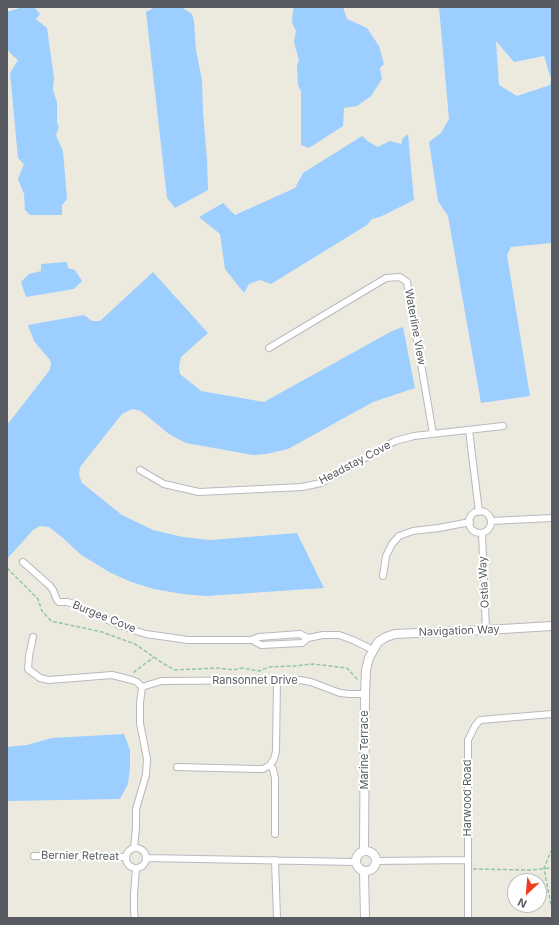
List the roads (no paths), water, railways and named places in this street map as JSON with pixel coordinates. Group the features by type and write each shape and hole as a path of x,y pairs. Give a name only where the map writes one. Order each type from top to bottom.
{"street":[{"name":"Waterline View","path":"269,348 386,278 400,276 407,282 433,434"},
{"name":"Headstay Cove","path":"140,470 164,484 199,492 302,487 321,483 395,441 414,436 503,426"},
{"path":"469,430 479,512"},
{"path":"479,512 483,512 488,515 491,521 491,526 488,530 482,533 478,533 472,529 470,522 473,515 479,512"},
{"path":"491,521 552,518"},
{"path":"383,576 386,556 392,544 399,536 412,530 439,528 470,522"},
{"name":"Ostia Way","path":"482,533 486,630"},
{"name":"Burgee Cove","path":"23,562 50,586 59,602 74,604 133,630 188,640 252,640 260,637 300,634 308,638 323,635 339,635 373,650"},
{"name":"Navigation Way","path":"373,650 378,642 395,634 552,626"},
{"path":"33,637 28,669 40,678 49,680 112,675 132,680 137,682 142,687 140,722 147,759 146,776 136,809 134,848"},
{"name":"Marine Terrace","path":"364,851 366,670 373,650"},
{"name":"Ransonnet Drive","path":"142,687 161,680 300,680 340,693 365,694"},
{"path":"177,767 263,769 270,765 274,759 276,751 277,680"},
{"name":"Harwood Road","path":"467,860 468,740 476,726 480,720 552,714"},
{"path":"270,765 273,769 275,778 275,834"},
{"path":"134,848 140,848 146,855 145,864 140,868 133,868 127,864 126,857 128,851 134,848"},
{"path":"364,851 374,855 376,861 371,870 364,872 358,868 356,862 359,854 364,851"},
{"name":"Bernier Retreat","path":"34,856 126,857"},
{"path":"146,858 356,862"},
{"path":"275,860 277,918"},
{"path":"376,861 467,860 468,918"},
{"path":"135,918 134,894 136,868"},
{"path":"364,872 365,918"}],"water":[{"path":"23,7 34,7 40,14 36,19 47,28 54,78 53,90 57,102 57,123 59,127 56,135 63,151 67,199 62,205 62,215 30,215 25,210 24,194 18,179 24,164 18,158 10,73 18,60 7,49 7,12"},
{"path":"155,7 181,7 192,14 194,21 196,50 202,80 208,190 175,208 167,198 146,12"},
{"path":"294,7 343,7 347,19 367,28 379,46 384,64 380,68 382,79 371,96 357,106 344,108 343,126 309,148 301,145 301,91 298,85 297,65 299,60 294,42 296,31 292,23"},
{"path":"439,7 552,7 552,243 511,247 507,255 530,396 481,403 448,216 438,201 429,142 441,133 449,119","holes":["496,41 514,62 544,56 551,79 550,85 517,96 499,85"]},
{"path":"408,134 414,200 380,217 372,219 367,225 271,284 260,280 249,284 244,293 225,269 220,234 199,217 223,203 235,215 295,188 303,173 362,136 378,147 390,141 401,144 403,138"},
{"path":"67,262 68,268 75,270 82,281 74,289 26,297 21,282 29,274 41,271 41,264"},
{"path":"153,272 208,333 181,357 179,367 180,374 201,391 264,402 392,331 403,327 415,388 373,402 288,449 266,454 253,455 186,443 169,434 141,411 132,409 122,414 80,467 79,475 82,483 122,515 153,530 183,537 210,540 297,533 324,588 206,596 182,594 154,589 131,582 109,572 80,554 49,527 40,526 33,530 7,559 7,425 49,371 51,365 50,360 34,341 28,325 84,315 92,321 100,321"},
{"path":"124,734 130,750 130,767 128,784 120,799 7,801 7,747 27,745 52,738"}]}
